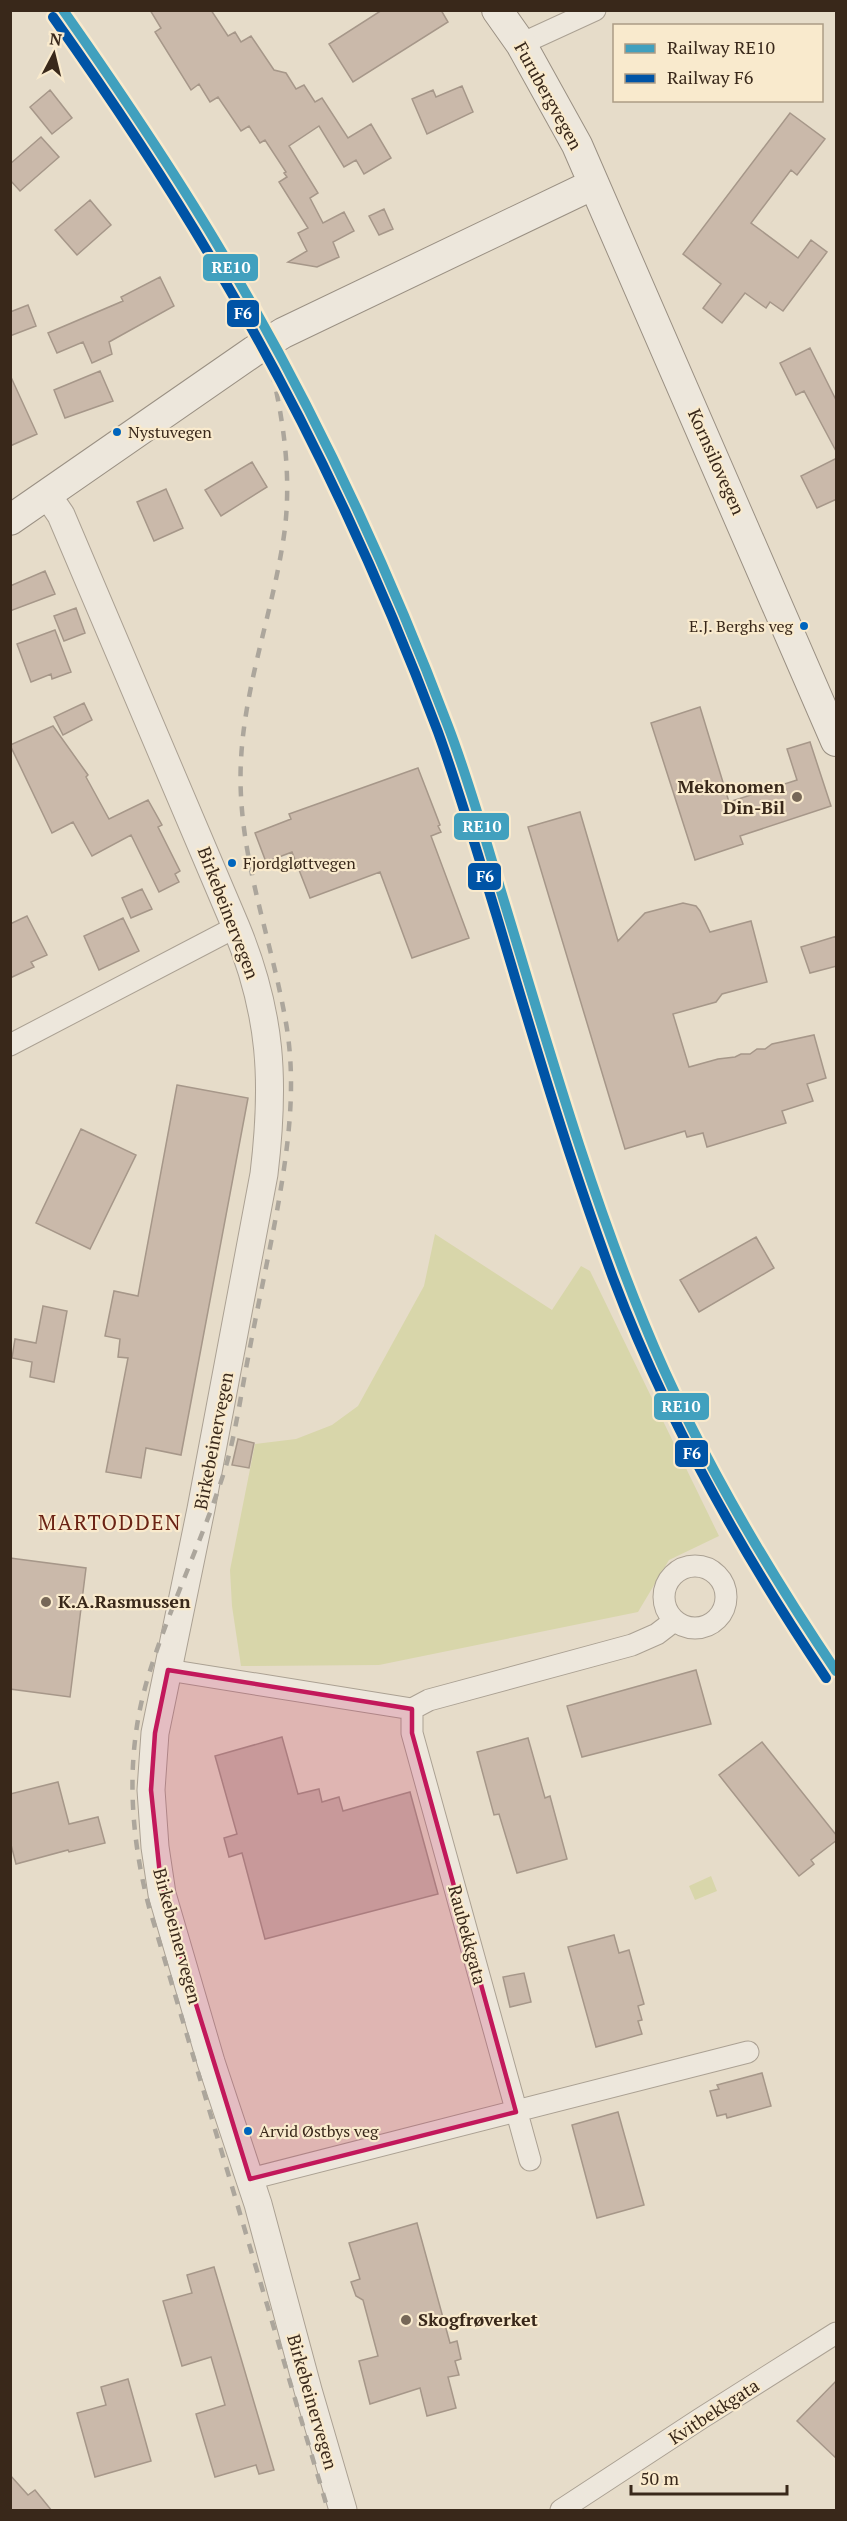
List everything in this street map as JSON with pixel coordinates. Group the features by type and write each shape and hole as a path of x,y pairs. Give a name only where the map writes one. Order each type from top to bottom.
{"main road":[{"name":"Furubergvegen","path":"497,10 521,44 577,145 594,184"},
{"path":"10,520 48,496 254,351 284,333 594,184"},
{"name":"Kornsilovegen","path":"594,184 837,741"}],"street":[{"path":"521,44 596,10"},
{"name":"Birkebeinervegen","path":"48,496 61,514 236,927 250,961 265,1022 269,1053 270,1122 264,1174 201,1509 155,1733 151,1767 155,1847 162,1894 211,2062 250,2179 344,2511"},
{"path":"10,1045 236,927"},
{"path":"168,1670 412,1709 429,1700 632,1646 657,1634 674,1621"},
{"name":"Raubekkgata","path":"412,1709 412,1733 530,2160"},
{"path":"250,2179 748,2052"},
{"name":"Kvitbekkgata","path":"561,2511 700,2419 837,2333"}],"highlighted area":[{"path":"168,1670 412,1709 412,1733 516,2112 250,2179 162,1894 151,1790 155,1733"}],"shaded area":[{"path":"435,1234 552,1310 581,1266 590,1271 719,1536 669,1560 638,1612 379,1665 241,1666 232,1606 230,1570 255,1444 296,1439 332,1425 358,1406 424,1286"},
{"path":"711,1876 717,1891 695,1900 689,1886"}],"building":[{"path":"150,10 211,10 228,36 235,32 241,42 251,36 274,70 286,73 296,89 304,85 315,102 322,98 348,138 371,124 391,158 364,174 356,160 344,167 319,126 289,146 318,193 310,198 323,223 344,212 354,231 333,242 339,257 317,267 288,262 307,251 298,233 308,228 279,182 287,177 284,173 286,172 265,140 260,143 249,126 241,131 218,97 210,102 199,84 191,90 155,32 161,28"},
{"path":"382,10 441,10 448,22 353,82 329,44"},
{"path":"462,86 473,112 427,134 412,99 433,90 436,97"},
{"path":"50,90 72,118 52,134 30,107"},
{"path":"790,113 825,139 797,175 791,170 751,223 798,258 811,240 827,252 783,311 770,302 766,308 745,293 722,323 703,308 721,284 683,254"},
{"path":"41,137 59,157 20,191 10,180 10,164"},
{"path":"90,200 111,225 77,255 55,230"},
{"path":"384,209 393,229 379,235 369,216"},
{"path":"160,277 174,306 109,342 112,354 92,363 83,342 57,353 48,333 123,301 121,297"},
{"path":"28,305 36,326 10,336 10,312"},
{"path":"810,348 837,402 837,453 804,391 796,395 780,363"},
{"path":"100,371 113,401 65,418 54,390"},
{"path":"10,375 37,434 10,446"},
{"path":"837,458 837,499 817,508 801,476"},
{"path":"252,462 267,487 221,516 205,490"},
{"path":"166,489 183,528 154,541 137,502"},
{"path":"45,571 55,594 10,611 10,586"},
{"path":"76,608 85,633 64,641 54,616"},
{"path":"55,630 71,672 52,679 51,674 31,682 17,644"},
{"path":"84,703 92,720 63,735 54,717"},
{"path":"700,707 729,802 797,780 787,749 810,742 831,806 740,836 743,844 695,860 651,723"},
{"path":"53,726 88,775 86,777 109,819 148,800 162,825 158,827 180,871 175,874 179,882 159,892 131,835 92,856 73,822 52,833 10,745"},
{"path":"418,768 440,825 438,826 441,832 431,836 469,938 412,958 380,872 310,898 292,852 266,862 255,833 291,819 289,814"},
{"path":"580,812 618,941 645,913 683,903 696,906 710,932 751,921 767,982 722,994 716,1002 673,1014 689,1067 741,1054 750,1054 772,1044 814,1035 826,1078 807,1084 813,1101 782,1111 786,1123 707,1147 703,1133 687,1137 685,1131 625,1149 528,827"},
{"path":"142,889 152,909 131,918 122,898"},
{"path":"27,916 47,955 31,962 34,967 10,978 10,924"},
{"path":"123,918 139,951 99,970 84,936"},
{"path":"837,936 837,966 810,973 801,947"},
{"path":"177,1085 248,1098 181,1455 146,1448 141,1478 106,1472 128,1358 118,1357 120,1339 105,1336 114,1291 138,1296"},
{"path":"81,1129 136,1155 90,1249 36,1223"},
{"path":"756,1237 774,1268 699,1312 680,1280"},
{"path":"43,1306 67,1311 54,1382 30,1377 32,1362 12,1358 15,1339 36,1343"},
{"path":"238,1439 254,1443 249,1468 232,1465"},
{"name":"K.A.Rasmussen","path":"10,1558 86,1568 70,1697 10,1689"},
{"path":"696,1670 711,1724 582,1757 567,1706"},
{"path":"282,1737 298,1794 319,1789 322,1802 339,1797 343,1811 410,1792 438,1894 265,1939 242,1853 229,1857 224,1838 237,1834 215,1756"},
{"path":"528,1738 545,1798 550,1796 567,1859 517,1873 499,1814 494,1815 477,1752"},
{"path":"762,1742 837,1836 837,1840 811,1860 814,1864 799,1876 719,1775"},
{"path":"58,1782 69,1824 98,1817 105,1843 16,1864 10,1841 10,1794"},
{"path":"614,1935 619,1953 629,1950 644,2004 638,2006 642,2020 638,2021 642,2034 596,2047 568,1947"},
{"path":"524,1973 531,2002 510,2007 503,1977"},
{"path":"762,2073 771,2106 727,2118 726,2114 717,2116 710,2091 719,2089 717,2085"},
{"path":"618,2112 644,2205 597,2218 572,2125"},
{"name":"Skogfrøverket","path":"417,2223 450,2343 457,2341 461,2359 455,2361 459,2375 448,2377 456,2408 427,2416 420,2388 370,2404 359,2361 378,2356 363,2300 356,2296 351,2282 360,2279 349,2243"},
{"path":"214,2267 274,2470 259,2474 256,2465 215,2477 196,2414 225,2405 211,2357 182,2366 163,2301 192,2293 187,2275"},
{"path":"128,2379 151,2461 95,2477 77,2413 106,2405 101,2387"},
{"path":"837,2380 837,2459 797,2421"},
{"path":"10,2475 28,2495 35,2490 52,2511 10,2511"}],"railway":[{"path":"272,372 285,449 287,508 280,557 248,701 241,760 241,794 249,860 286,1023 291,1070 288,1141 277,1211 230,1453 149,1674 136,1732 132,1790 137,1849 149,1907 328,2510"}],"rail line":[{"name":"RE10","path":"63,10 150,136 211,233 262,321 349,492 401,608 456,749 605,1222 644,1323 685,1414 731,1502 782,1588 836,1671"},
{"name":"F6","path":"53,17 139,143 201,240 282,384 339,498 391,614 438,732 469,824 566,1144 634,1331 682,1434 735,1534 826,1678"}],"place":[{"name":"Nystuvegen","path":"117,432"},
{"name":"E.J. Berghs veg","path":"804,626"},
{"name":"Mekonomen Din-Bil","path":"797,797"},
{"name":"Fjordgløttvegen","path":"232,863"},
{"name":"K.A.Rasmussen","path":"46,1602"},
{"name":"Arvid Østbys veg","path":"248,2131"},
{"name":"Skogfrøverket","path":"406,2320"}],"district":[{"name":"MARTODDEN","path":"110,1523"}]}
